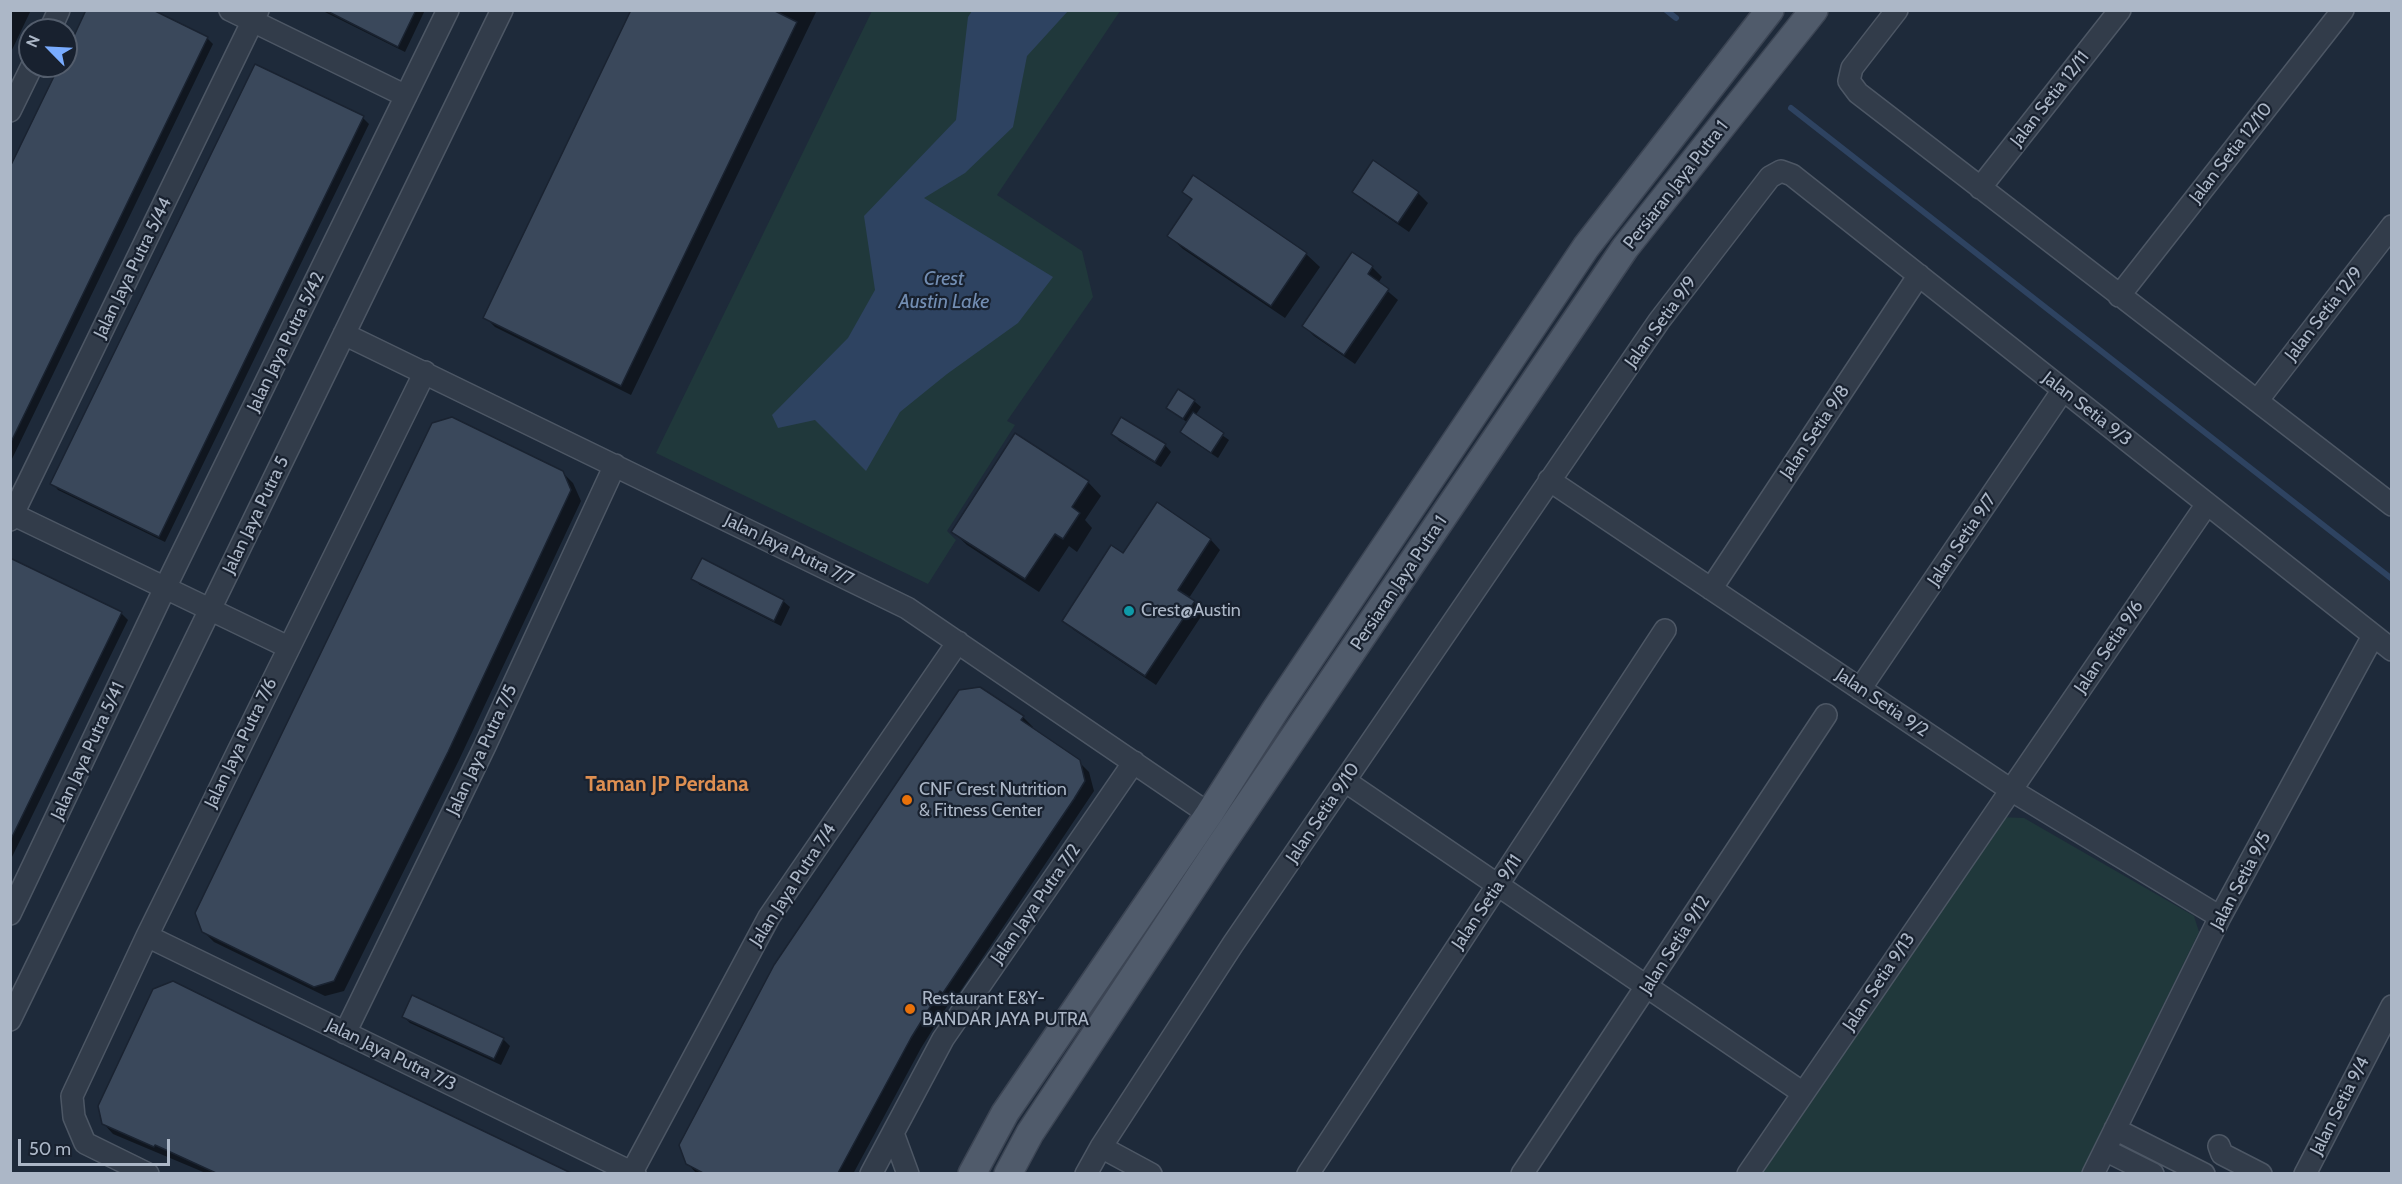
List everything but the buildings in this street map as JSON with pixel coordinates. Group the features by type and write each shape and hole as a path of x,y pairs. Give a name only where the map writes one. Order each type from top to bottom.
{"main road":[{"name":"Persiaran Jaya Putra 1","path":"972,1173 1005,1113 1209,814 1276,709 1586,247 1770,10"},
{"name":"Persiaran Jaya Putra 1","path":"1008,1173 1030,1133 1214,855 1625,248 1814,10"}],"street":[{"path":"230,10 255,16 406,96"},
{"name":"Jalan Jaya Putra 5/42","path":"165,588 448,10"},
{"name":"Jalan Jaya Putra 5","path":"10,1020 502,10"},
{"path":"1897,10 1852,68 1849,81 1858,93 2391,505"},
{"name":"Jalan Setia 12/11","path":"1980,188 2120,10"},
{"name":"Jalan Setia 12/10","path":"2119,296 2343,10"},
{"name":"Jalan Jaya Putra 5/44","path":"11,516 255,16"},
{"path":"10,111 26,78"},
{"name":"Jalan Setia 9/3","path":"1781,171 1792,175 2391,650"},
{"name":"Jalan Setia 9/9","path":"1549,480 1659,321 1770,177 1781,171"},
{"name":"Jalan Setia 12/9","path":"2257,401 2391,226"},
{"name":"Jalan Setia 9/8","path":"1711,589 1919,275"},
{"name":"Jalan Jaya Putra 7/7","path":"344,334 907,608 1209,814"},
{"name":"Jalan Jaya Putra 7/6","path":"148,1173 85,1143 74,1117 72,1095 288,647 425,372"},
{"name":"Jalan Setia 9/7","path":"1860,689 2063,390"},
{"name":"Jalan Jaya Putra 7/5","path":"345,1033 485,746 615,465"},
{"name":"Jalan Setia 9/2","path":"1549,480 2011,790 2220,917"},
{"name":"Jalan Setia 9/10","path":"1086,1173 1233,944 1549,480"},
{"name":"Jalan Setia 9/6","path":"2011,790 2207,504"},
{"path":"11,516 288,647"},
{"name":"Jalan Jaya Putra 5/41","path":"10,914 165,588"},
{"name":"Jalan Setia 9/11","path":"1308,1173 1665,630"},
{"name":"Jalan Setia 9/5","path":"2093,1173 2220,917 2373,636"},
{"name":"Jalan Jaya Putra 7/4","path":"634,1173 769,917 958,642"},
{"name":"Jalan Setia 9/12","path":"1522,1173 1826,715"},
{"name":"Jalan Jaya Putra 7/2","path":"871,1173 943,1039 1134,762"},
{"path":"1345,781 1803,1093"},
{"name":"Jalan Setia 9/13","path":"1748,1173 2011,790"},
{"name":"Jalan Jaya Putra 7/3","path":"147,936 634,1173"},
{"name":"Jalan Setia 9/4","path":"2305,1173 2391,1006"},
{"path":"2115,1129 2204,1173"},
{"path":"893,1133 908,1173"},
{"path":"2219,1146 2222,1154 2261,1173"},
{"path":"1101,1147 1151,1173"},
{"path":"2105,1150 2152,1173"}],"green space":[{"path":"872,11 1120,11 997,195 1082,251 1093,297 1007,421 1015,425 947,531 956,540 928,584 656,453"},
{"path":"2000,817 2024,818 2194,916 2199,932 2081,1173 1762,1174"}],"water":[{"name":"Crest Austin Lake","path":"972,11 1068,11 1027,56 1013,127 965,173 924,198 1053,277 1018,323 947,374 900,412 866,471 815,420 778,428 772,415 848,338 875,290 864,216 956,120 968,17"}],"waterway":[{"path":"1666,10 1676,18"},
{"path":"1791,108 2392,579"}],"place":[{"name":"Crest@Austin","path":"1129,611"},
{"name":"CNF Crest Nutrition & Fitness Center","path":"907,800"},
{"name":"Restaurant E&Y- BANDAR JAYA PUTRA","path":"910,1009"}],"district":[{"name":"Taman JP Perdana","path":"667,785"}]}
